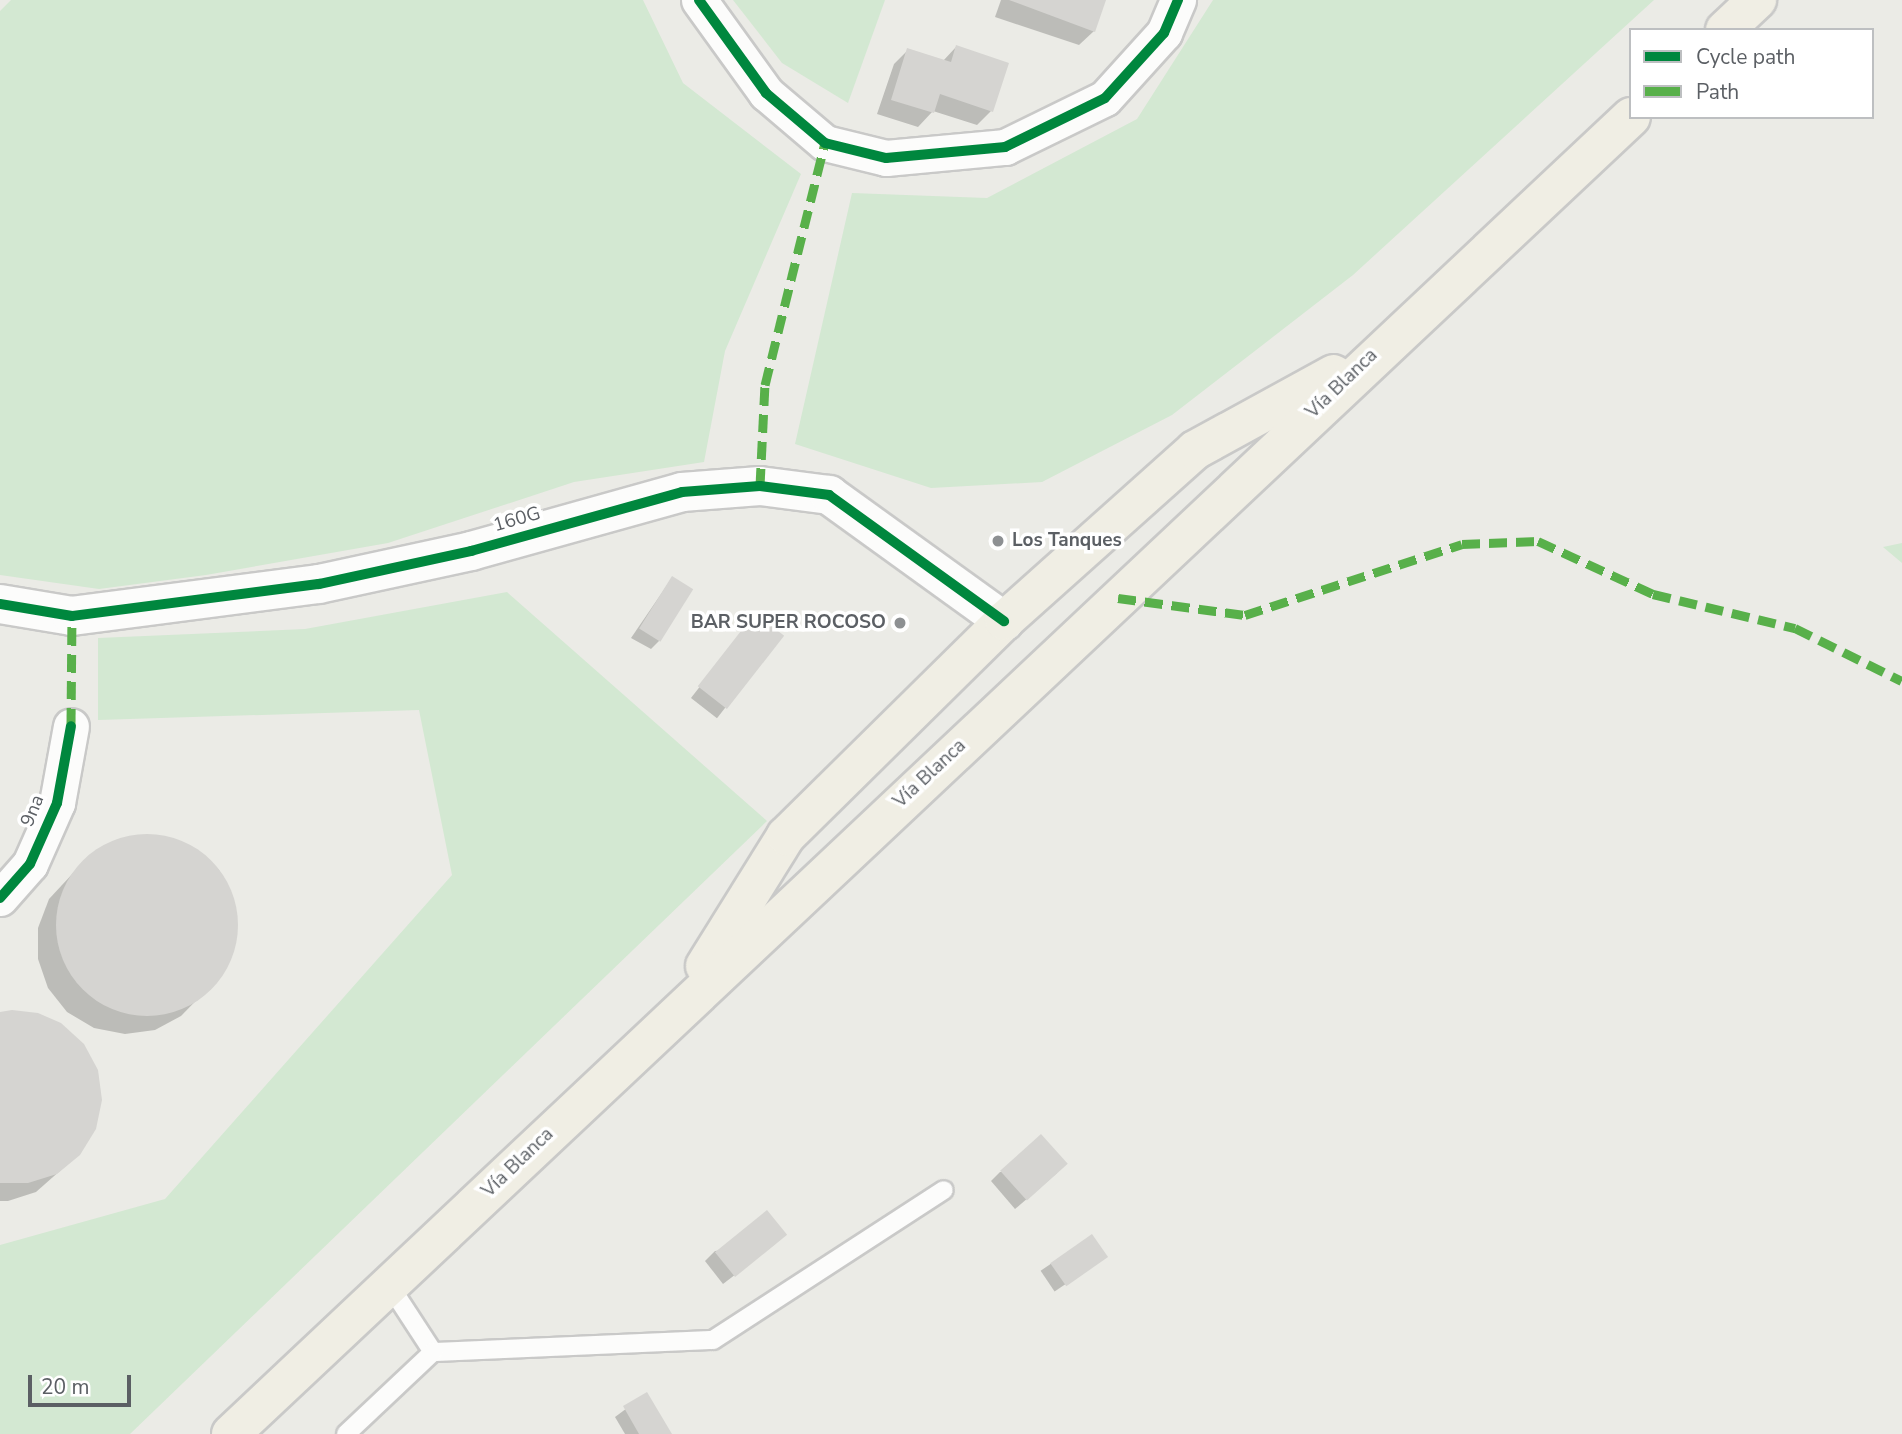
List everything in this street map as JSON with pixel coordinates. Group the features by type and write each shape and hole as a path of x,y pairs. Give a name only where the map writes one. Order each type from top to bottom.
{"highway":[{"path":"1727,28 1757,0"},
{"name":"Vía Blanca","path":"231,1434 1379,349 1629,119"},
{"path":"678,1009 786,836 1004,621 1195,450 1379,349"}],"street":[{"path":"699,0 766,93 825,143 886,158 1006,148 1105,99 1164,33 1178,0"},
{"name":"160G","path":"0,604 72,616 318,584 471,551 682,492 760,486 829,495 1004,621"},
{"name":"9na","path":"0,898 30,864 57,803 71,726"}],"lane":[{"path":"346,1434 433,1352 713,1340 944,1190"},
{"path":"390,1286 433,1352"}],"green space":[{"path":"11,0 643,0 683,83 801,174 725,351 704,462 574,482 388,543 206,575 99,589 0,575 0,11"},
{"path":"733,0 885,0 848,103 782,63"},
{"path":"1213,0 1654,0 1353,275 1172,415 1042,482 931,488 795,444 852,193 987,198 1137,119"},
{"path":"1902,543 1902,563 1883,547"},
{"path":"507,592 767,821 130,1434 0,1434 0,1245 165,1199 452,875 419,710 98,720 98,638 305,629"}],"building":[{"path":"1009,0 1106,0 1095,32"},
{"path":"956,45 1009,63 993,112 940,94 934,113 891,100 907,48 951,62"},
{"path":"672,576 693,589 660,642 639,629"},
{"path":"755,613 784,636 727,709 698,686"},
{"path":"147,834 182,841 211,861 231,890 238,925 231,960 211,989 182,1009 147,1016 112,1009 83,989 63,960 56,925 63,890 83,861 112,841"},
{"path":"12,1010 38,1013 61,1023 84,1044 98,1070 102,1100 96,1129 80,1155 57,1174 28,1183 0,1183 0,1012"},
{"path":"1041,1134 1068,1164 1027,1201 1000,1171"},
{"path":"767,1210 787,1235 735,1277 715,1252"},
{"path":"1092,1234 1108,1257 1066,1286 1050,1263"},
{"path":"647,1392 672,1434 639,1434 623,1406"}],"marked path":[{"path":"760,486 765,385 825,143"},
{"path":"1118,598 1245,615 1462,544 1538,541 1653,594 1795,628 1902,681"},
{"path":"71,726 72,616"}],"cycle path":[{"path":"699,0 766,93 825,143 886,158 1005,147 1105,98 1164,33 1178,0"},
{"path":"0,604 72,616 319,584 471,551 682,492 760,486 829,495 1004,621"},
{"path":"0,898 30,864 57,803 71,726"}],"place":[{"name":"Los Tanques","path":"998,541"},
{"name":"BAR SUPER ROCOSO","path":"900,623"}]}
